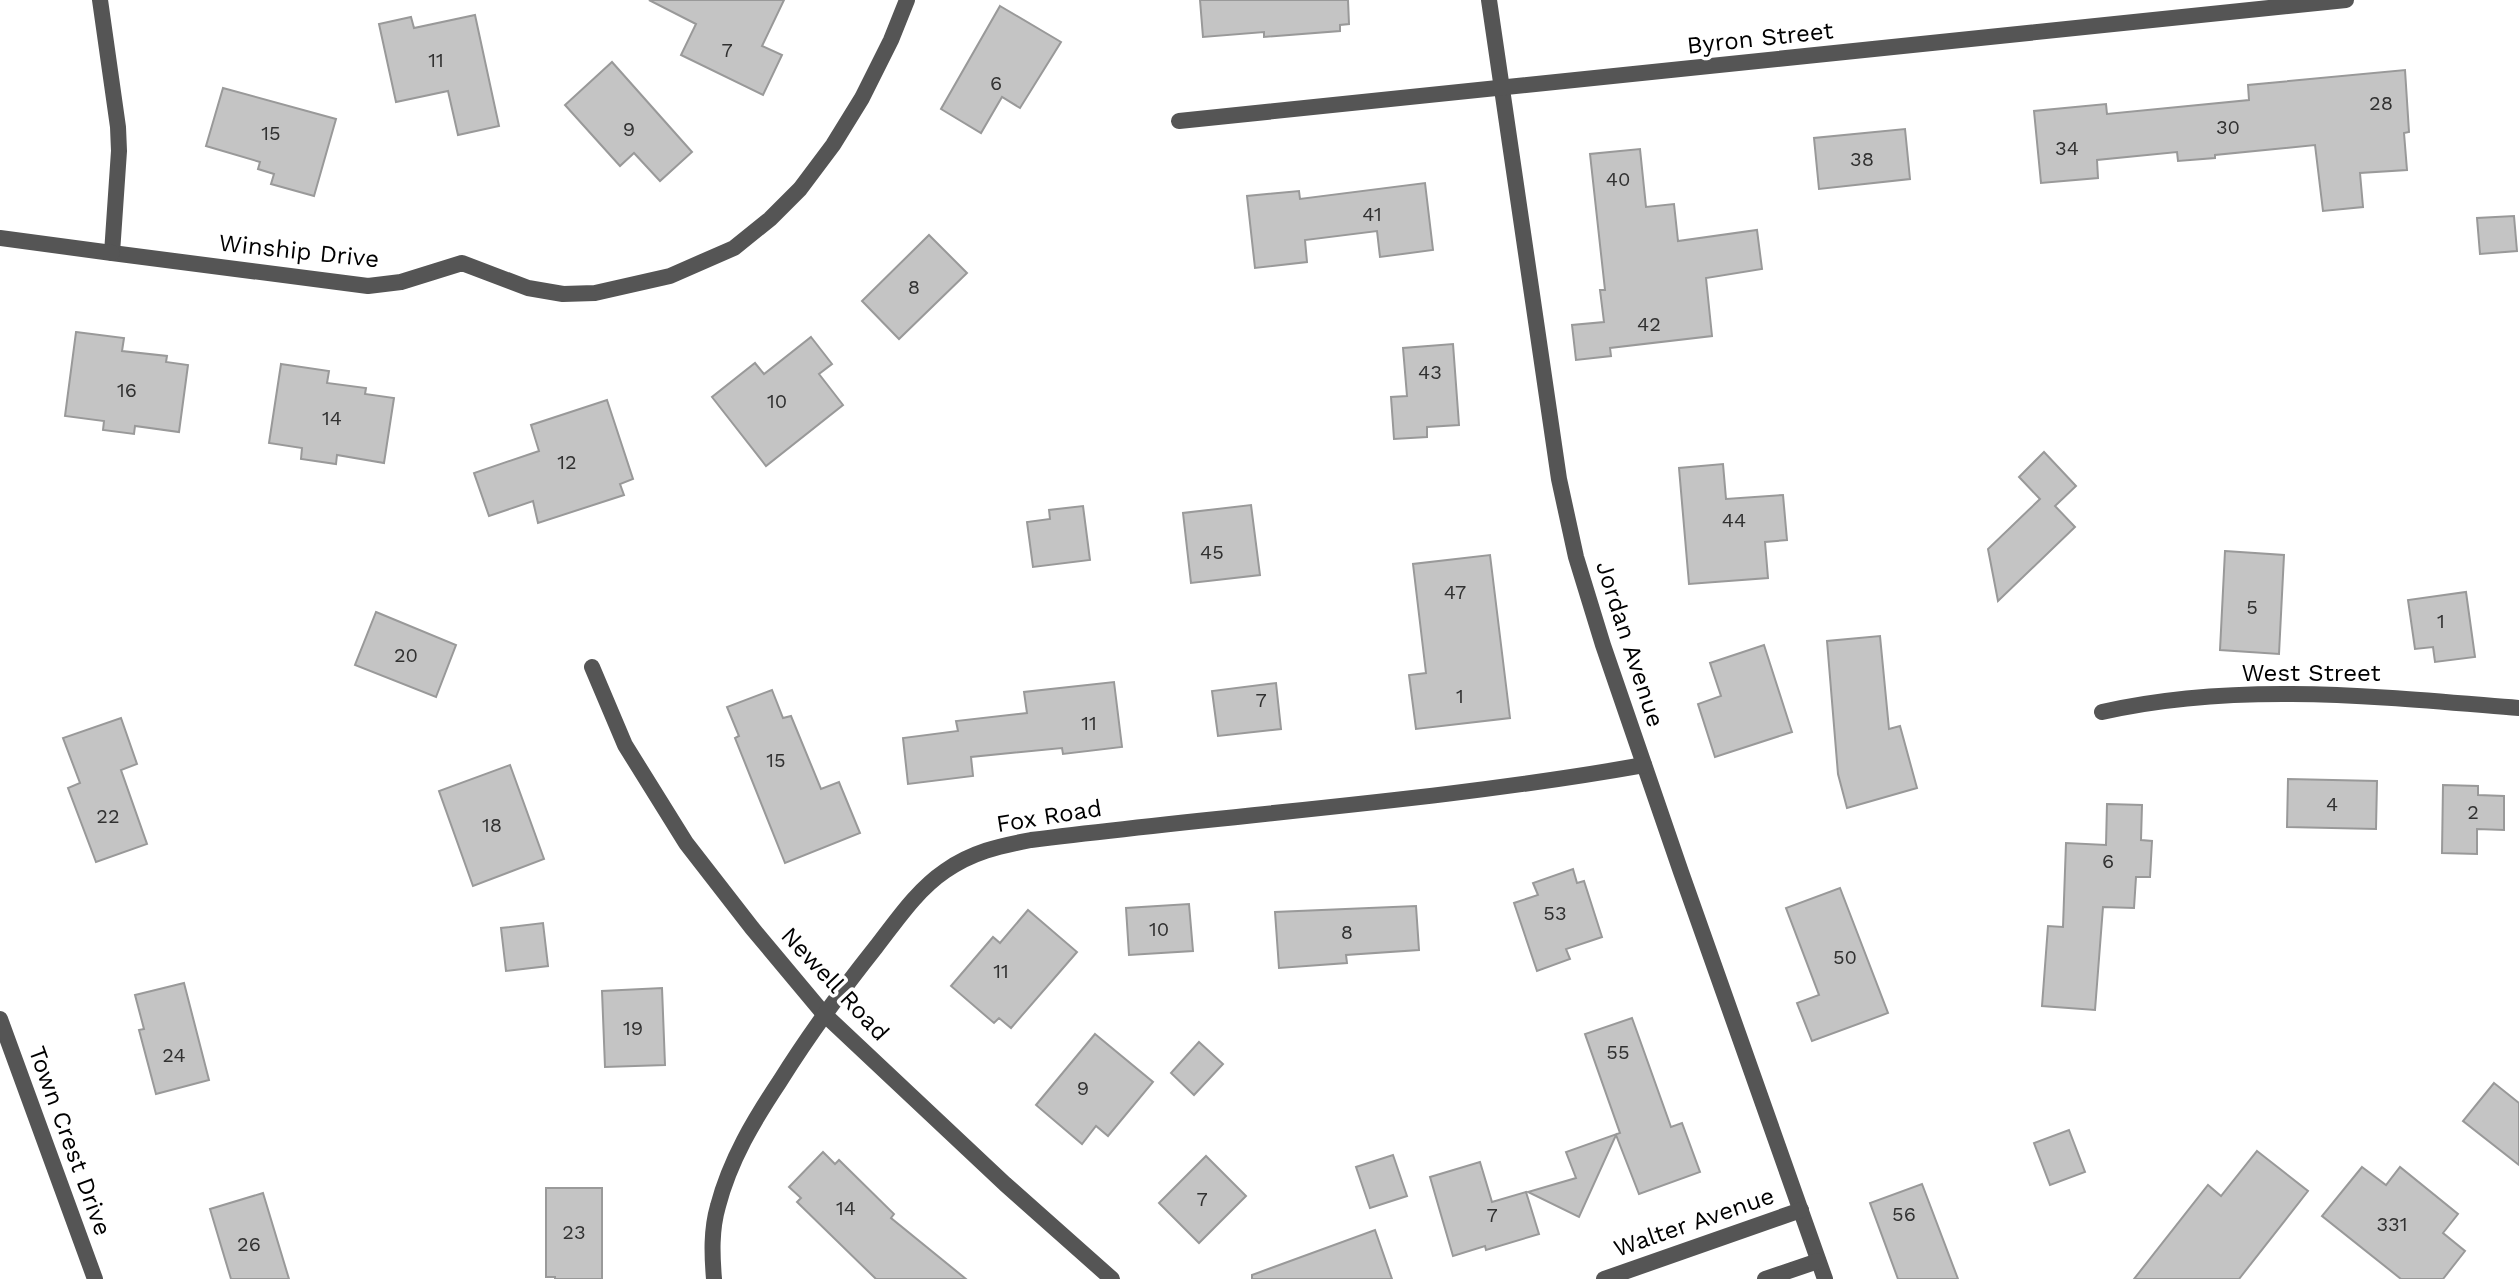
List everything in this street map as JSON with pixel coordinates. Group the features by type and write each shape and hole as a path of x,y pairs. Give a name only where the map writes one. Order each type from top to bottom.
{"street":[{"path":"100,0 119,139 112,253"},
{"name":"Winship Drive","path":"0,238 368,286 401,282 462,263 528,288 563,294 595,293 670,276 734,248 800,189 862,98 907,0"},
{"name":"Jordan Avenue","path":"1489,0 1559,479 1589,600 1742,1050 1825,1279"},
{"name":"Byron Street","path":"1179,121 2346,0"},
{"name":"Newell Road","path":"592,667 625,745 686,843 823,1013 1005,1184 1112,1279"},
{"name":"West Street","path":"2102,712 2157,702 2279,695 2363,696 2519,708"},
{"name":"Fox Road","path":"714,1279 712,1248 717,1207 730,1168 749,1129 823,1013 916,897 943,872 978,852 1044,838 1490,789 1644,765"},
{"name":"Town Crest Drive","path":"0,1019 95,1279"},
{"name":"Walter Avenue","path":"1604,1279 1801,1210"},
{"path":"1765,1279 1818,1261"}],"building":[{"path":"649,0 784,0 762,46 782,55 763,95 681,55 696,24"},
{"path":"1200,0 1348,0 1349,24 1340,25 1340,31 1264,37 1264,32 1203,37"},
{"path":"1000,6 1061,42 1020,108 1002,97 981,133 941,109"},
{"path":"475,15 499,126 458,135 448,91 396,102 379,24 411,17 414,28"},
{"path":"612,62 692,152 660,181 634,153 620,166 565,105"},
{"path":"2405,70 2409,132 2404,133 2407,170 2360,173 2363,207 2323,211 2315,145 2178,161 2177,152 2097,160 2098,178 2041,183 2034,111 2106,104 2107,114 2249,100 2248,85"},
{"path":"223,88 336,119 314,196 271,184 274,174 258,169 260,162 206,146"},
{"path":"1905,129 1910,179 1819,189 1814,138"},
{"path":"1640,149 1646,207 1674,204 1678,241 1757,230 1762,269 1706,278 1712,336 1610,348 1611,356 1576,360 1572,325 1604,322 1600,290 1605,290 1590,154"},
{"path":"1425,183 1433,250 1380,257 1377,231 1305,240 1307,262 1255,268 1247,196 1299,191 1300,199"},
{"path":"2514,216 2517,251 2480,254 2477,218"},
{"path":"929,235 967,273 899,339 862,301"},
{"path":"76,332 124,338 122,351 167,356 166,362 188,365 179,432 135,426 134,434 103,430 104,421 65,416"},
{"path":"811,337 832,364 819,374 843,405 766,466 712,397 755,363 764,374"},
{"path":"1453,344 1459,425 1427,427 1427,437 1394,439 1391,397 1407,396 1403,348"},
{"path":"281,364 329,371 327,383 366,388 365,394 394,398 384,463 337,455 336,464 301,459 302,448 269,443"},
{"path":"607,400 633,479 620,484 624,495 538,523 533,501 489,516 474,473 539,451 531,425"},
{"path":"2044,452 2076,486 2055,506 2075,527 1998,601 1988,549 2040,499 2019,477"},
{"path":"1723,464 1726,499 1783,495 1787,540 1765,542 1768,578 1689,584 1679,468"},
{"path":"1251,505 1260,575 1191,583 1183,513"},
{"path":"1083,506 1090,560 1033,567 1027,522 1050,519 1049,510"},
{"path":"2225,551 2284,555 2279,654 2220,650"},
{"path":"1490,555 1510,718 1416,729 1409,675 1426,673 1413,564"},
{"path":"2466,592 2475,657 2435,662 2433,647 2415,649 2408,600"},
{"path":"376,612 456,645 436,697 355,665"},
{"path":"1880,636 1889,729 1900,726 1917,788 1847,808 1838,774 1827,641"},
{"path":"1764,645 1792,732 1715,757 1698,704 1721,696 1710,663"},
{"path":"1114,682 1122,747 1063,754 1062,748 971,757 973,776 908,784 903,738 958,731 956,721 1027,713 1024,692"},
{"path":"1276,683 1281,729 1218,736 1212,691"},
{"path":"772,690 783,718 791,716 821,789 839,782 860,833 785,863 735,738 739,736 727,707"},
{"path":"121,718 137,764 121,770 147,844 96,862 68,788 80,783 63,738"},
{"path":"510,765 544,859 473,886 439,791"},
{"path":"2288,779 2377,781 2376,829 2287,827"},
{"path":"2443,785 2478,786 2478,795 2504,796 2504,830 2477,829 2477,854 2442,853"},
{"path":"2107,804 2142,805 2141,840 2152,841 2150,877 2136,877 2134,908 2103,907 2095,1010 2042,1006 2048,926 2063,927 2066,843 2106,845"},
{"path":"1573,869 1577,883 1584,881 1602,937 1566,949 1570,959 1537,971 1514,903 1538,895 1533,883"},
{"path":"1840,888 1888,1013 1812,1041 1797,1003 1819,995 1786,908"},
{"path":"1189,904 1193,951 1129,955 1126,908"},
{"path":"1416,906 1419,950 1346,955 1347,963 1279,968 1275,912"},
{"path":"1028,910 1077,952 1011,1028 999,1018 994,1023 951,986 993,937 1000,943"},
{"path":"543,923 548,966 506,971 501,928"},
{"path":"184,983 209,1080 156,1094 139,1030 144,1029 135,995"},
{"path":"662,988 665,1065 605,1067 602,991"},
{"path":"1632,1018 1671,1127 1682,1123 1700,1172 1639,1194 1616,1135 1579,1217 1528,1192 1576,1178 1566,1152 1620,1133 1585,1034"},
{"path":"1095,1034 1153,1082 1108,1136 1096,1126 1082,1144 1036,1105"},
{"path":"1199,1042 1223,1064 1194,1095 1171,1073"},
{"path":"2494,1083 2519,1103 2519,1165 2463,1121"},
{"path":"2069,1130 2085,1172 2050,1185 2034,1143"},
{"path":"2257,1151 2308,1191 2239,1279 2134,1279 2208,1185 2221,1196"},
{"path":"823,1152 835,1164 839,1160 894,1214 891,1218 966,1279 876,1279 797,1202 801,1198 789,1187"},
{"path":"1393,1155 1407,1196 1370,1208 1356,1167"},
{"path":"1206,1156 1246,1196 1199,1243 1159,1203"},
{"path":"1480,1162 1492,1202 1526,1192 1539,1234 1453,1256 1430,1177"},
{"path":"2362,1167 2386,1185 2400,1167 2458,1214 2443,1233 2465,1251 2443,1279 2401,1279 2322,1216"},
{"path":"1922,1184 1958,1279 1898,1279 1870,1203"},
{"path":"546,1188 602,1188 602,1279 546,1277"},
{"path":"263,1193 289,1279 231,1279 210,1209"},
{"path":"1375,1230 1392,1279 1252,1279 1252,1275"}]}
